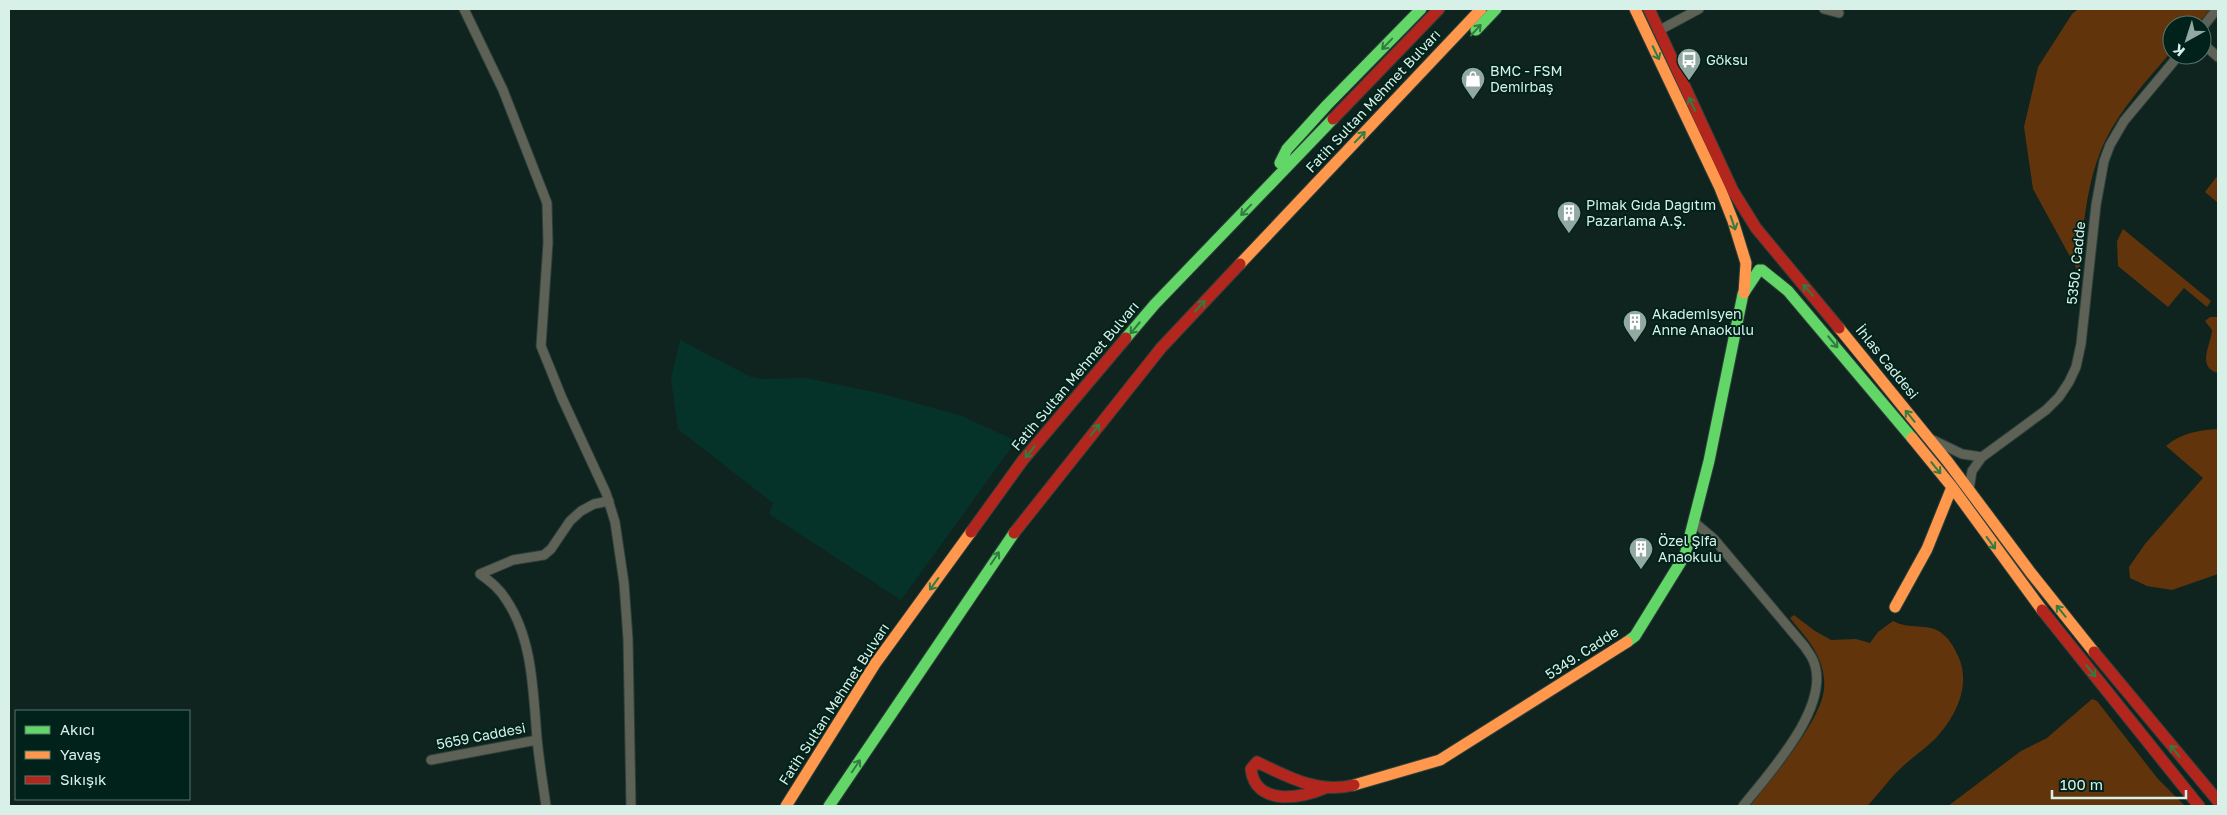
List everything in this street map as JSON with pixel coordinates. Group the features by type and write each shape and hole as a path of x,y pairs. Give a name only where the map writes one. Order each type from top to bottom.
{"main road":[{"path":"1269,186 1287,149 1421,9"},
{"name":"Fatih Sultan Mehmet Bulvarı","path":"786,806 875,664 1023,460 1155,304 1439,9"},
{"name":"Fatih Sultan Mehmet Bulvarı","path":"829,806 1002,548 1161,348 1480,9"},
{"path":"1291,209 1327,187 1496,9"},
{"path":"1635,9 1720,188 1746,260 1753,269 1761,270 1771,266 1770,246 1753,243 1746,249 1746,260 1744,294"},
{"name":"İhlas Caddesi","path":"1649,9 1736,197 1770,246 1831,317 1928,437 2092,650 2214,795"},
{"name":"İhlas Caddesi","path":"1761,270 1788,291 1812,317 1952,487 2037,604 2196,804"},
{"name":"5349. Cadde","path":"1325,788 1302,783 1258,762 1251,770 1252,779 1258,786 1276,796 1304,796 1325,788 1366,782 1440,760 1623,646 1635,636 1685,555 1709,461 1744,294 1761,270"},
{"path":"1895,607 1927,549 1952,487"}],"street":[{"path":"464,9 503,90 547,203 548,243 541,346 562,398 609,501 615,522 624,583 628,639 631,806"},
{"path":"1658,31 1699,9"},
{"path":"1824,9 1839,13"},
{"name":"5350. Cadde","path":"1971,493 1972,471 1982,457 2046,410 2069,382 2076,367 2081,344 2096,205 2104,161 2124,121 2171,65"},
{"path":"1928,437 1962,454 1982,457"},
{"path":"546,806 537,740 534,692 523,636 507,601 498,588 480,574 513,560 544,554 551,549 570,521 580,511 594,504 609,501"},
{"path":"1694,522 1714,539 1778,614 1809,653 1816,669 1815,692 1801,728 1743,806"},
{"name":"5659 Caddesi","path":"431,760 537,740"}],"shaded area":[{"path":"2078,9 2211,9 2205,15 2162,15 2162,62 2127,105 2111,129 2093,172 2084,222 2079,273 2033,189 2024,127 2038,67 2072,14"},
{"path":"2218,175 2218,203 2205,192"},
{"path":"2123,229 2211,301 2207,307 2184,288 2168,307 2118,266 2117,241"},
{"path":"2210,317 2218,317 2218,373 2211,370 2206,361 2212,330 2205,321"},
{"path":"680,340 751,377 762,379 806,378 879,393 962,416 1016,441 901,600 769,514 773,503 678,429 671,379"},
{"path":"2218,429 2218,574 2172,590 2147,586 2130,578 2129,567 2145,544 2203,478 2166,446 2190,433"},
{"path":"1794,615 1815,631 1831,640 1856,639 1870,643 1878,632 1893,621 1899,624 1935,629 1946,637 1958,656 1962,667 1962,689 1955,711 1949,721 1935,739 1904,765 1867,806 1750,806 1805,734 1821,702 1824,689 1823,670 1820,662 1810,642 1790,618"},
{"path":"2092,699 2097,701 2158,779 2185,806 1948,806 2021,751 2047,738"}],"traffic: fast":[{"path":"1280,163 1287,149 1327,105 1421,9"},
{"path":"1476,30 1496,9"},
{"path":"1126,338 1155,304 1333,119"},
{"path":"1627,642 1635,636 1685,555 1709,461 1743,294 1759,270"},
{"path":"1762,270 1788,291 1912,438"},
{"path":"829,806 1014,533"}],"traffic: slow":[{"path":"1240,264 1481,9"},
{"path":"1635,9 1720,188 1733,221 1746,263 1744,293"},
{"path":"1839,328 1948,462 2031,573 2094,652"},
{"path":"1912,438 1952,487 2042,610"},
{"path":"1895,607 1927,549 1952,487"},
{"path":"786,806 875,664 971,532"},
{"path":"1354,785 1440,760 1627,642"}],"traffic: jam":[{"path":"1333,119 1439,9"},
{"path":"1649,9 1733,191 1756,228 1839,328"},
{"path":"1014,533 1161,348 1240,264"},
{"path":"971,532 1023,460 1126,338"},
{"path":"2042,610 2199,806"},
{"path":"2094,652 2218,801"},
{"path":"1325,788 1292,797 1270,794 1261,789 1254,781 1251,769 1257,762 1292,778 1316,786 1341,787 1354,785"}],"place":[{"name":"Göksu","path":"1689,81"},
{"name":"BMC - FSM Demirbaş","path":"1473,100"},
{"name":"Pimak Gıda Dağıtım Pazarlama A.Ş.","path":"1569,234"},
{"name":"Akademisyen Anne Anaokulu","path":"1635,343"},
{"name":"Özel Şifa Anaokulu","path":"1641,570"}]}
